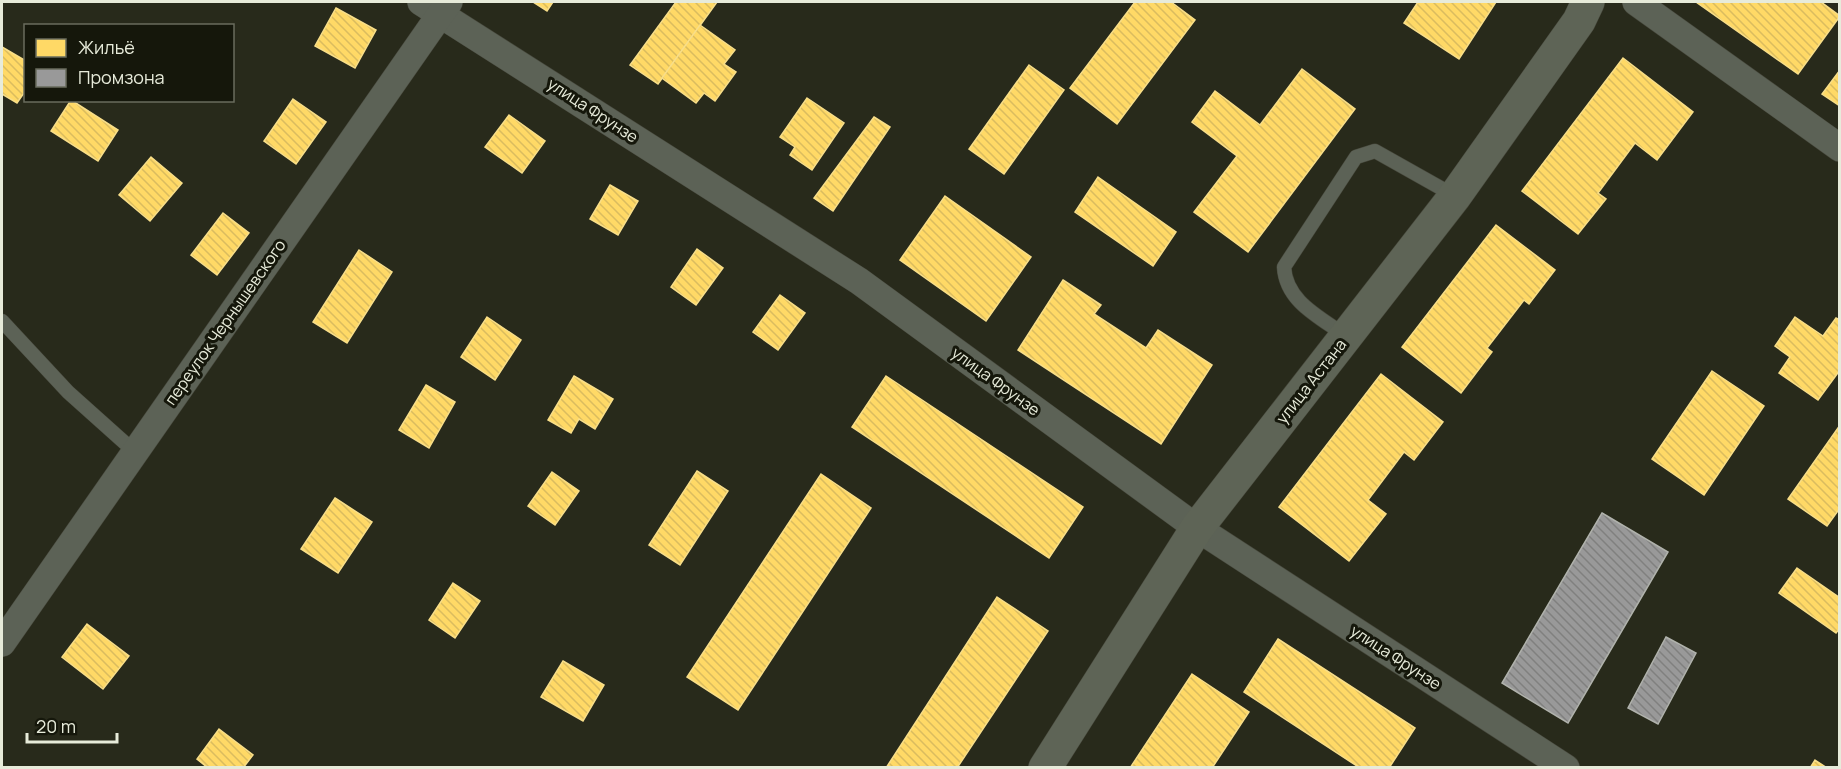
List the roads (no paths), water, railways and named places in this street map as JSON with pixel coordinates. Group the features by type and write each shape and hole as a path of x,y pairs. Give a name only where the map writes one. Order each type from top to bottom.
{"street":[{"name":"улица Астана","path":"1045,768 1197,528 1455,196 1579,21 1588,2"},
{"path":"1636,2 1839,148"},
{"name":"переулок Чернышевского","path":"2,643 135,452 437,5"},
{"name":"улица Фрунзе","path":"437,5 859,281 1197,528 1566,768"}],"lane":[{"path":"1346,336 1294,298 1285,283 1284,267 1356,157 1375,151 1455,196"},
{"path":"2,321 68,392 135,452"}]}
